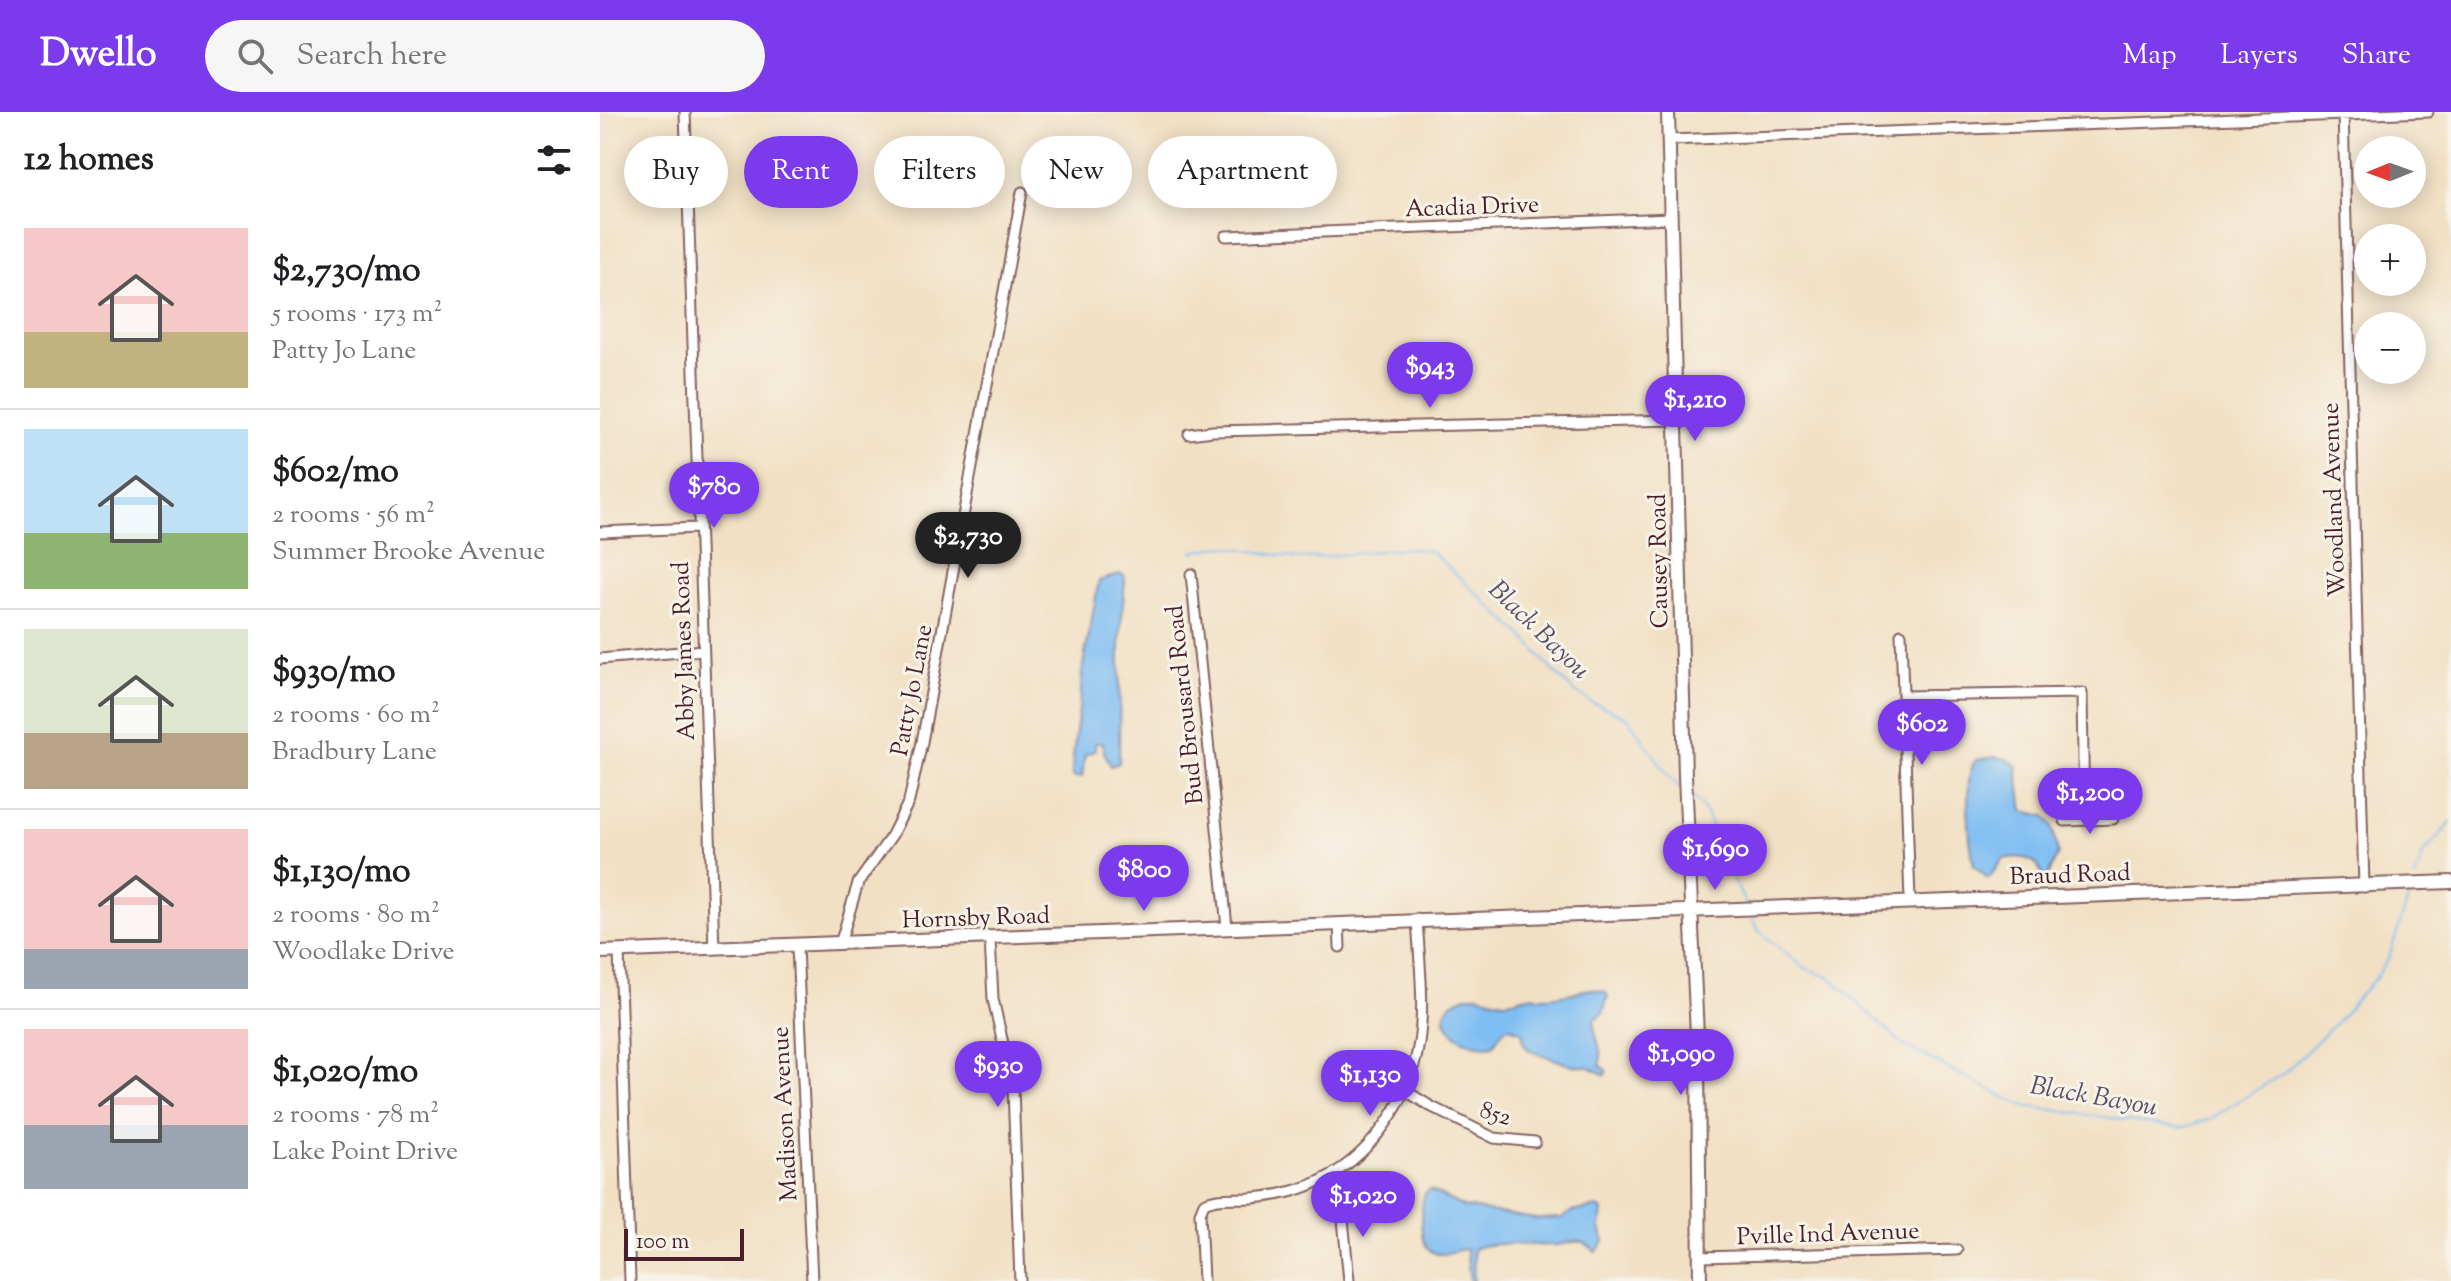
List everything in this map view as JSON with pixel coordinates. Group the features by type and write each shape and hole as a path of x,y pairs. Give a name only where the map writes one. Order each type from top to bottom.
{"street":[{"name":"Abby James Road","path":"685,112 697,432 697,528 714,949"},
{"name":"Causey Road","path":"1668,112 1685,776 1698,1057 1700,1281"},
{"path":"1669,140 2428,112"},
{"name":"Woodland Avenue","path":"2343,113 2364,887"},
{"name":"Patty Jo Lane","path":"840,944 858,883 892,835 909,801 1021,198"},
{"name":"Acadia Drive","path":"1226,236 1671,218"},
{"path":"1189,434 1676,420"},
{"path":"600,532 697,528"},
{"name":"Bud Brousard Road","path":"1191,574 1227,927"},
{"path":"1901,634 1910,901"},
{"path":"600,659 703,650"},
{"path":"1903,696 2082,693 2084,820"},
{"path":"2065,821 2113,819"},
{"name":"Braud Road","path":"1690,912 2451,882"},
{"name":"Hornsby Road","path":"600,952 1417,919 1690,912"},
{"path":"1203,1281 1202,1206 1215,1200 1277,1195 1327,1179 1369,1145 1406,1091 1414,1071 1421,1032 1417,919"},
{"path":"1339,923 1340,947"},
{"path":"990,938 993,999 1013,1088 1020,1281"},
{"name":"Madison Avenue","path":"797,946 812,1281"},
{"path":"619,951 630,1281"},
{"name":"852","path":"1406,1091 1494,1138 1535,1142"},
{"path":"1327,1179 1338,1204 1347,1241 1349,1281"},
{"name":"Pville Ind Avenue","path":"1701,1257 1957,1250"}],"water":[{"path":"1124,575 1125,580 1120,640 1119,763 1111,766 1103,743 1095,743 1095,751 1085,754 1082,777 1074,777 1082,671 1099,581"},
{"path":"1994,757 2007,759 2017,766 2023,811 2045,816 2052,825 2058,854 2047,878 2043,877 2033,861 2016,857 2003,859 1989,878 1974,866 1968,811 1969,781 1976,760"},
{"path":"1590,989 1605,992 1608,996 1603,1013 1594,1020 1601,1054 1600,1065 1607,1070 1605,1075 1590,1067 1570,1065 1529,1050 1524,1044 1522,1032 1510,1027 1504,1029 1493,1045 1468,1042 1449,1028 1445,1019 1446,1010 1453,1002 1467,996 1504,1001 1534,995 1553,997"},
{"path":"1430,1190 1463,1207 1535,1219 1562,1218 1571,1212 1598,1207 1602,1210 1600,1228 1604,1242 1596,1252 1586,1243 1578,1242 1483,1246 1473,1249 1474,1281 1470,1281 1466,1249 1438,1254 1425,1243 1421,1226 1422,1207 1425,1193"}],"waterway":[{"name":"Black Bayou","path":"1193,552 1222,546 1303,559 1404,548 1431,551 1528,641 1574,691 1627,717 1671,779 1681,788"},
{"name":"Black Bayou","path":"1690,794 1707,815 1722,858 1746,905"},
{"name":"Black Bayou","path":"2415,878 2423,854 2451,822"},
{"name":"Black Bayou","path":"1750,914 1758,930 1803,967 1831,978 1903,1045 2008,1099 2025,1106 2181,1128 2210,1119 2284,1073 2334,1025 2376,977 2389,957 2412,888"}]}
